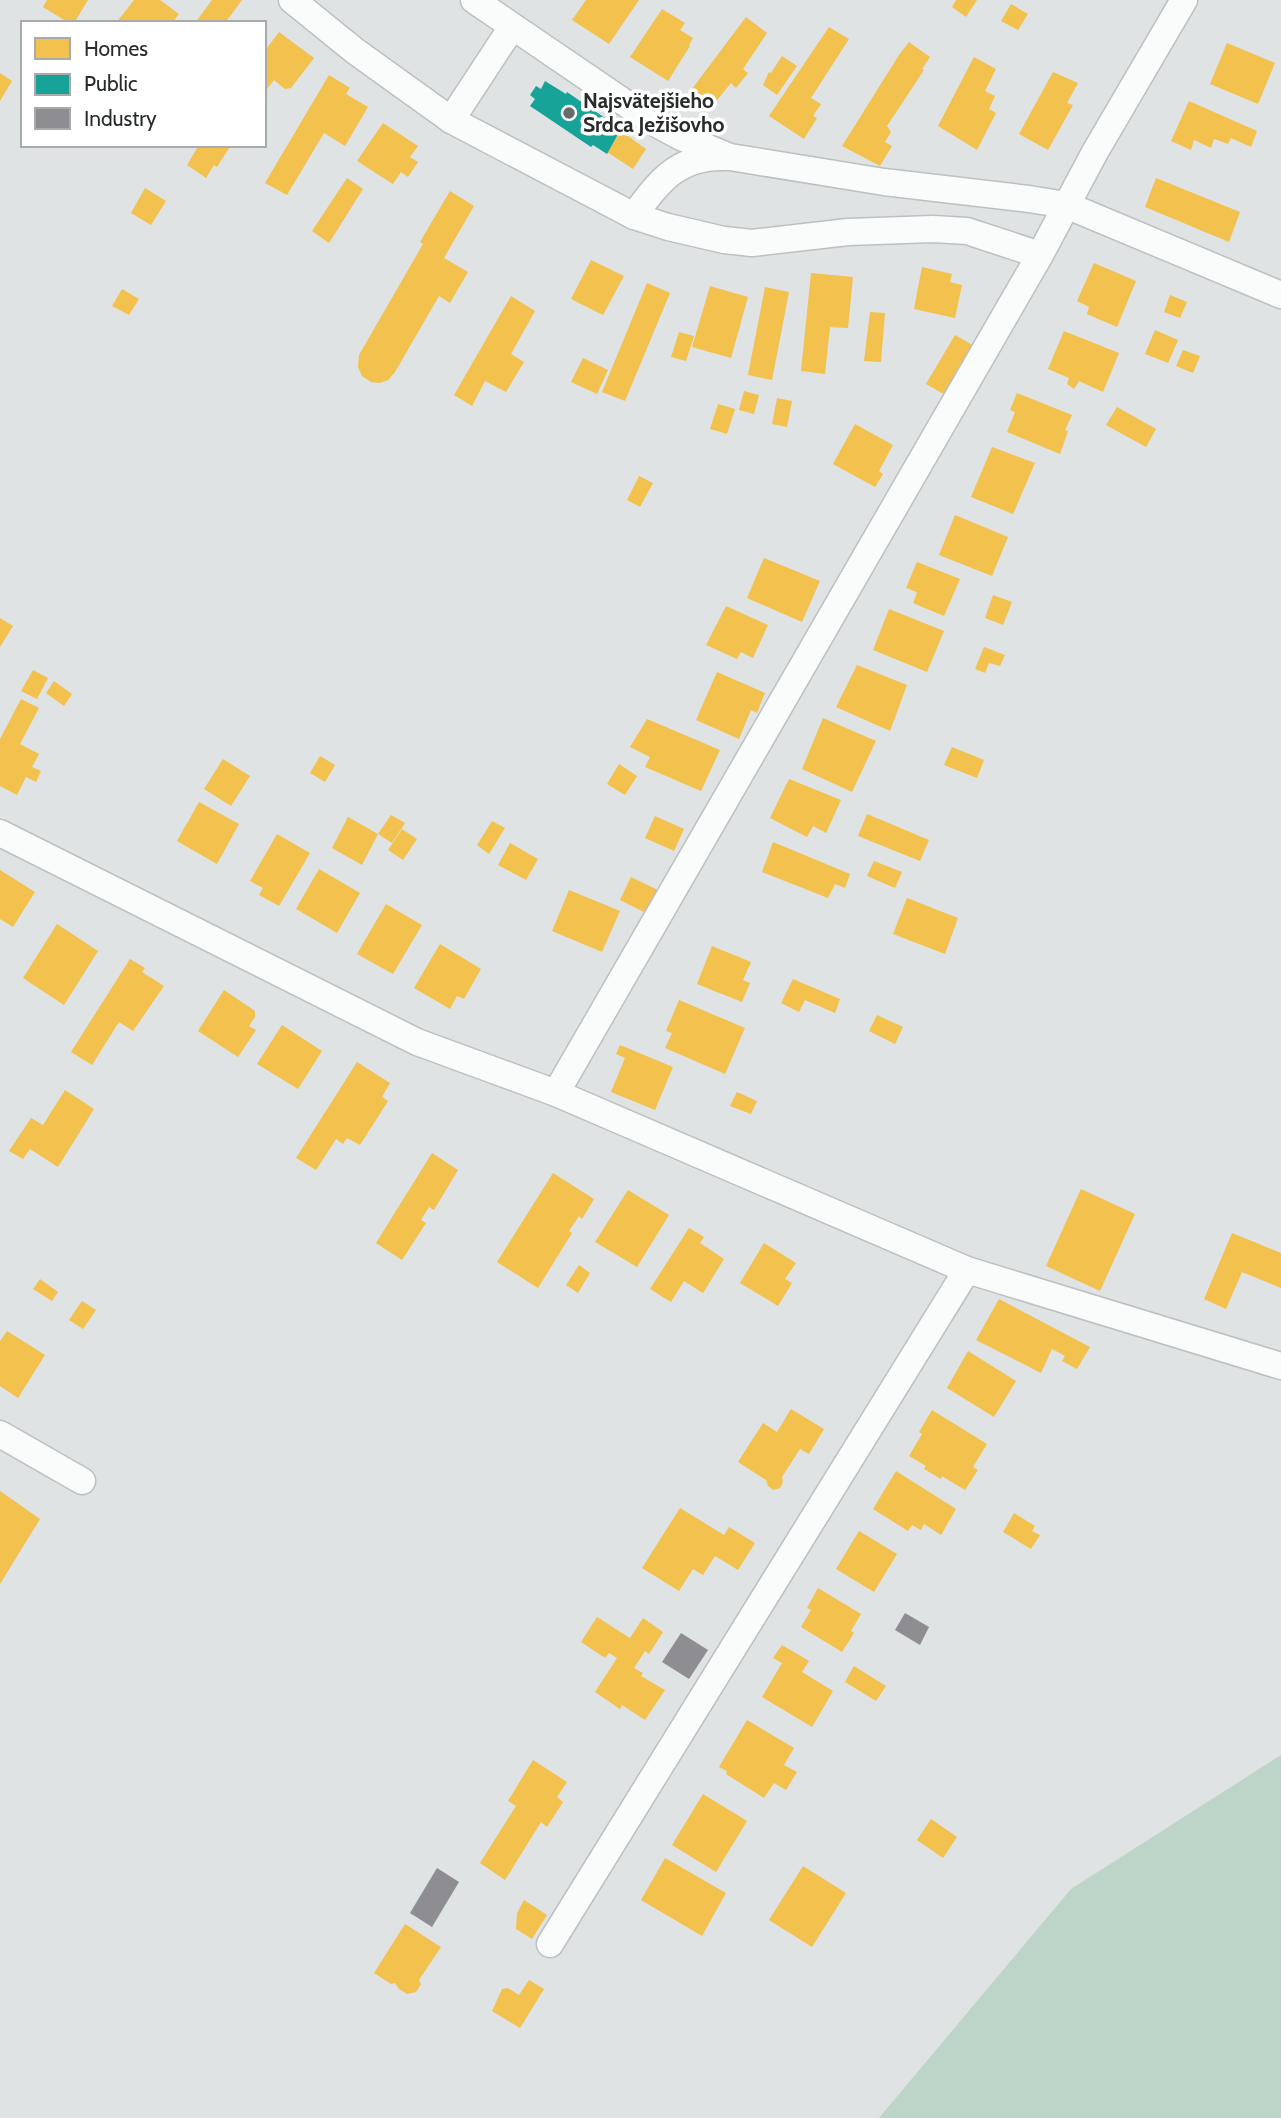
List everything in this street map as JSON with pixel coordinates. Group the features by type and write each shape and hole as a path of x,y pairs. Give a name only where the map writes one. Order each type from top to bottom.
{"street":[{"path":"292,0 355,51 450,120 634,216 667,227 724,240 752,243 848,232 933,229 967,231 1040,255"},
{"path":"474,0 653,122 730,157"},
{"path":"556,1093 1040,255 1184,0"},
{"path":"450,120 512,27"},
{"path":"634,216 651,192 689,161 706,156 730,157 884,182 1066,205 1281,295"},
{"path":"0,833 417,1041 556,1093 967,1270 1281,1366"},
{"path":"550,1944 967,1270"},
{"path":"0,1434 82,1481"}],"green space":[{"path":"1281,1755 1281,2118 879,2118 1071,1889"}],"building: Homes":[{"path":"47,0 88,0 75,21 66,21 43,7"},
{"path":"134,0 160,0 179,14 174,21 118,21"},
{"path":"212,0 242,0 226,21 196,21"},
{"path":"586,0 639,0 609,44 572,20"},
{"path":"956,0 977,0 966,17 952,7"},
{"path":"1011,4 1028,14 1018,30 1001,21"},
{"path":"662,9 685,23 680,30 693,38 668,81 630,57"},
{"path":"746,17 767,33 743,69 748,73 736,88 731,83 713,105 692,89"},
{"path":"829,27 849,39 811,98 821,104 813,116 817,118 804,139 769,116"},
{"path":"279,32 314,58 291,88 285,89 274,80 266,90 266,49"},
{"path":"909,42 930,57 887,126 891,132 885,142 892,146 880,166 842,146"},
{"path":"1227,43 1275,63 1258,104 1210,84"},
{"path":"782,56 797,66 777,95 763,85 769,72 771,73"},
{"path":"974,57 996,69 985,91 995,96 989,109 996,113 977,150 938,126"},
{"path":"1053,72 1078,83 1067,103 1073,105 1048,150 1019,134"},
{"path":"0,73 12,81 0,101"},
{"path":"329,75 350,88 346,94 368,107 345,146 324,133 287,195 265,183"},
{"path":"1189,101 1257,131 1251,147 1231,138 1228,144 1214,139 1211,148 1194,140 1191,150 1171,141"},
{"path":"383,123 418,146 410,157 418,162 408,177 401,172 393,184 357,161"},
{"path":"621,131 646,149 633,169 607,152"},
{"path":"198,147 230,147 206,178 187,165"},
{"path":"347,178 363,189 329,243 312,231"},
{"path":"1156,178 1240,212 1229,242 1145,207"},
{"path":"145,188 166,201 151,225 131,213"},
{"path":"450,191 474,206 444,258 468,272 450,303 439,296 388,380 371,382 362,376 358,367 359,355 423,244 420,242"},
{"path":"591,260 624,276 603,315 571,299"},
{"path":"1094,263 1136,281 1117,327 1087,314 1089,307 1077,301"},
{"path":"922,267 952,274 950,282 962,285 955,318 914,309"},
{"path":"811,273 853,277 848,328 830,327 825,374 801,371"},
{"path":"647,283 670,293 625,401 602,392"},
{"path":"710,286 748,297 731,358 692,347"},
{"path":"765,287 789,292 772,380 748,375"},
{"path":"122,289 139,299 129,315 112,306"},
{"path":"1170,295 1187,302 1180,318 1164,312"},
{"path":"511,296 535,311 511,354 524,362 506,392 485,381 472,406 454,395"},
{"path":"870,312 885,313 881,362 864,361"},
{"path":"1155,330 1178,340 1168,363 1145,354"},
{"path":"1064,331 1119,353 1103,392 1079,381 1074,389 1067,384 1069,378 1048,369"},
{"path":"679,332 694,336 686,361 671,357"},
{"path":"955,335 976,347 947,396 926,384"},
{"path":"1183,350 1200,356 1193,373 1176,366"},
{"path":"583,358 608,370 597,394 571,382"},
{"path":"744,391 759,395 754,414 739,410"},
{"path":"1017,393 1072,415 1065,430 1068,431 1060,454 1007,432 1015,412 1010,410"},
{"path":"777,398 792,401 787,427 772,424"},
{"path":"718,404 735,409 727,434 710,429"},
{"path":"1117,407 1156,429 1146,447 1106,425"},
{"path":"855,424 893,445 879,471 883,474 875,487 833,464"},
{"path":"992,447 1035,463 1013,514 971,497"},
{"path":"639,476 653,483 640,507 627,500"},
{"path":"955,515 1008,537 992,576 939,555"},
{"path":"764,558 820,581 802,622 747,598"},
{"path":"917,562 960,579 944,616 913,603 917,592 906,588"},
{"path":"993,595 1012,602 1003,625 985,618"},
{"path":"726,606 768,625 753,658 741,652 737,659 706,645"},
{"path":"889,609 944,631 927,672 873,650"},
{"path":"0,618 13,626 0,647"},
{"path":"984,647 1005,655 1000,666 989,663 985,673 975,669"},
{"path":"857,665 907,685 890,731 836,707"},
{"path":"33,670 48,678 37,699 21,691"},
{"path":"717,672 765,693 757,713 751,710 739,739 696,720"},
{"path":"54,681 72,694 64,706 46,693"},
{"path":"21,699 39,708 20,744 39,754 32,767 41,771 36,782 26,777 17,795 0,786 0,739"},
{"path":"823,718 876,741 852,792 802,769"},
{"path":"647,719 720,750 701,791 645,767 650,757 630,747"},
{"path":"952,747 984,760 977,778 944,765"},
{"path":"320,756 335,765 325,782 310,773"},
{"path":"223,759 250,776 231,806 204,789"},
{"path":"619,764 637,776 625,795 607,784"},
{"path":"789,779 841,800 826,833 813,826 807,837 770,818"},
{"path":"199,802 239,824 217,864 177,841"},
{"path":"867,814 929,840 920,861 858,836"},
{"path":"391,815 405,823 392,843 378,834"},
{"path":"655,816 684,829 674,851 645,838"},
{"path":"348,817 378,834 362,865 332,848"},
{"path":"492,821 505,828 489,854 477,845"},
{"path":"402,829 417,839 403,860 388,850"},
{"path":"277,834 310,853 279,906 259,895 263,888 250,881"},
{"path":"773,842 850,874 845,888 835,884 828,898 762,872"},
{"path":"510,843 538,859 526,880 498,865"},
{"path":"874,861 902,872 895,888 867,876"},
{"path":"319,869 360,893 337,933 296,909"},
{"path":"0,870 35,892 13,927 0,919"},
{"path":"631,877 660,891 648,914 620,900"},
{"path":"569,890 620,911 602,952 552,931"},
{"path":"907,898 958,918 945,954 893,934"},
{"path":"386,904 422,925 393,974 357,954"},
{"path":"57,924 98,951 64,1005 23,978"},
{"path":"440,944 481,969 464,999 457,996 450,1009 414,988"},
{"path":"712,946 751,962 743,980 750,983 742,1002 697,984"},
{"path":"130,959 145,968 142,972 164,986 133,1031 119,1022 92,1065 71,1052"},
{"path":"793,979 840,999 835,1013 805,1000 799,1012 781,1003"},
{"path":"224,990 255,1011 255,1017 249,1026 256,1030 238,1057 198,1031"},
{"path":"679,1000 745,1028 725,1074 665,1048 672,1033 666,1031"},
{"path":"877,1015 903,1027 895,1044 869,1031"},
{"path":"282,1025 322,1051 298,1089 257,1064"},
{"path":"620,1045 673,1067 655,1110 611,1092 625,1058 616,1054"},
{"path":"357,1062 390,1083 382,1097 388,1101 360,1145 347,1138 343,1144 336,1139 316,1170 296,1158"},
{"path":"65,1090 94,1109 58,1167 30,1149 23,1159 9,1151 31,1118 43,1125"},
{"path":"737,1092 757,1101 751,1114 730,1106"},
{"path":"432,1153 458,1170 434,1210 429,1207 421,1220 426,1223 402,1260 376,1243"},
{"path":"553,1173 594,1199 582,1219 579,1216 569,1231 572,1233 538,1288 497,1262"},
{"path":"1081,1189 1135,1214 1100,1291 1046,1266"},
{"path":"628,1190 669,1215 637,1267 595,1242"},
{"path":"689,1228 704,1237 700,1243 724,1259 703,1293 684,1281 671,1302 650,1289"},
{"path":"1232,1233 1281,1253 1281,1288 1242,1272 1226,1309 1204,1299"},
{"path":"764,1243 796,1263 785,1279 792,1283 778,1306 740,1283"},
{"path":"579,1265 590,1273 578,1293 566,1285"},
{"path":"40,1279 58,1292 52,1301 33,1289"},
{"path":"999,1299 1090,1347 1077,1369 1062,1361 1065,1356 1052,1349 1041,1373 976,1340"},
{"path":"82,1301 96,1310 83,1329 69,1320"},
{"path":"7,1331 45,1355 18,1398 0,1386 0,1341"},
{"path":"968,1351 1016,1381 994,1417 947,1388"},
{"path":"791,1409 824,1429 809,1454 800,1449 782,1477 780,1488 773,1490 766,1480 738,1462 763,1423 777,1432"},
{"path":"932,1410 987,1444 973,1467 978,1470 965,1490 924,1469 926,1466 909,1456"},
{"path":"896,1471 956,1509 941,1535 924,1524 921,1530 912,1525 908,1531 873,1509"},
{"path":"0,1491 40,1519 0,1584"},
{"path":"680,1508 724,1535 729,1527 755,1543 738,1570 715,1556 703,1575 693,1569 679,1591 642,1568"},
{"path":"1014,1513 1035,1526 1032,1531 1040,1535 1031,1549 1003,1532"},
{"path":"859,1531 897,1554 874,1592 836,1569"},
{"path":"818,1588 861,1614 851,1631 854,1633 842,1652 801,1627 811,1610 807,1608"},
{"path":"597,1617 630,1638 643,1618 663,1632 649,1654 645,1651 634,1668 643,1673 641,1676 665,1690 645,1720 622,1705 620,1709 595,1692 617,1658 609,1653 605,1658 581,1642"},
{"path":"782,1645 809,1661 802,1672 833,1691 812,1727 762,1697 782,1663 773,1658"},
{"path":"854,1666 886,1686 876,1701 845,1682"},
{"path":"747,1720 794,1748 784,1765 797,1772 786,1790 774,1783 764,1798 719,1767"},
{"path":"533,1760 567,1782 557,1797 563,1802 547,1827 541,1822 505,1880 480,1863 516,1806 508,1801"},
{"path":"703,1794 747,1821 716,1872 672,1845"},
{"path":"931,1819 957,1837 943,1858 917,1840"},
{"path":"665,1858 726,1893 702,1936 641,1900"},
{"path":"803,1866 846,1893 812,1947 769,1920"},
{"path":"524,1900 547,1915 532,1939 516,1929 517,1913"},
{"path":"405,1924 441,1947 419,1980 421,1984 416,1992 407,1994 395,1983 391,1984 374,1973"},
{"path":"529,1980 544,1989 520,2028 492,2011 502,1989 508,1988 519,1995"}],"building: Public":[{"name":"Najsvätejšieho Srdca Ježišovho","path":"545,81 566,94 567,92 621,129 607,154 593,145 591,147 530,106 535,99 530,95 536,86 541,89"}],"building: Industry":[{"path":"905,1613 929,1627 920,1645 895,1630"},
{"path":"681,1633 708,1650 689,1679 662,1662"},
{"path":"437,1868 459,1882 432,1927 410,1913"}],"place":[{"name":"Najsvätejšieho Srdca Ježišovho","path":"569,113"}]}
